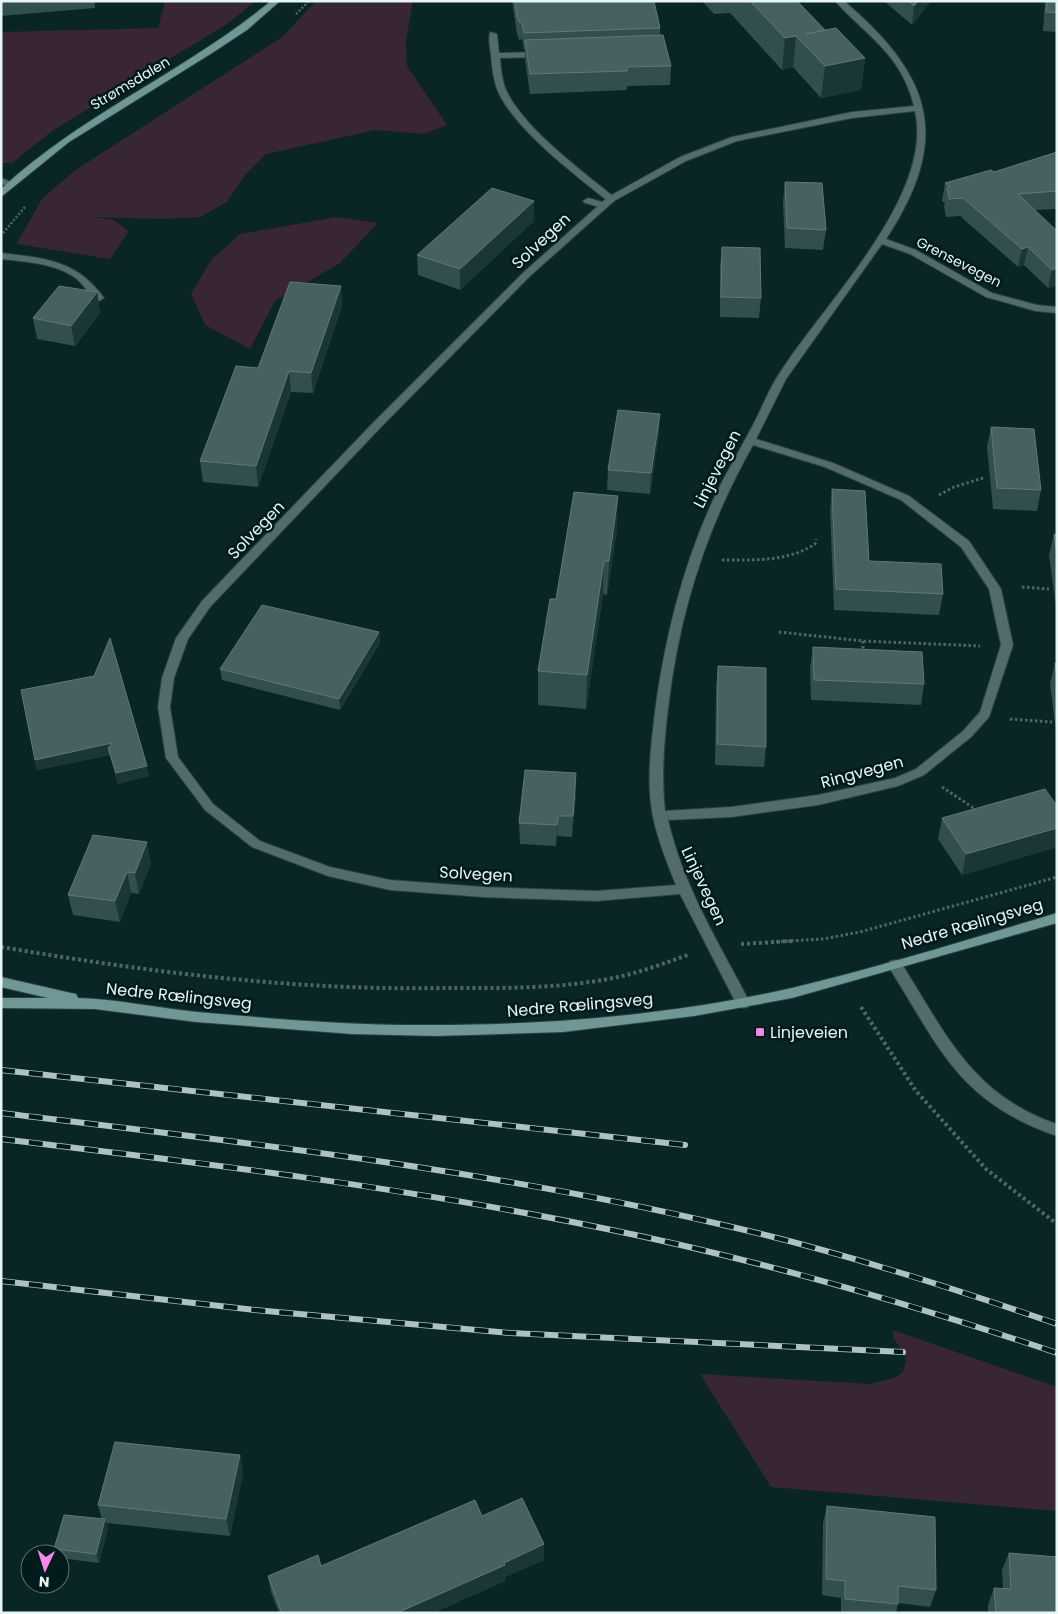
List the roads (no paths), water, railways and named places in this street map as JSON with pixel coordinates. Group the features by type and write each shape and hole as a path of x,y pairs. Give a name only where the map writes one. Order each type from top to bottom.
{"main road":[{"name":"Strømsdalen","path":"1,194 60,144 211,50 276,1"},
{"name":"Nedre Rælingsveg","path":"1,1003 95,1004 286,1024 436,1031 563,1027 743,1003 846,979 1057,918"},
{"name":"Nedre Rælingsveg","path":"1,982 95,1004"}],"street":[{"name":"Linjevegen","path":"743,1003 674,867 659,816 656,780 657,752 664,679 677,614 705,527 781,380 880,240 904,200 919,162 922,132 911,84 901,64 878,36 839,1"},
{"path":"493,34 501,89 512,109 587,180 607,202"},
{"path":"496,56 555,54"},
{"name":"Solvegen","path":"684,889 596,896 483,892 390,885 328,871 256,844 209,807 172,758 164,707 168,678 182,638 206,604 376,426 514,288 607,202 683,159 735,139 852,115 918,108"},
{"path":"1,181 11,184"},
{"path":"588,201 607,202"},
{"name":"Grensevegen","path":"880,240 920,256 989,295 1036,308 1057,310"},
{"path":"1,256 52,264 69,269 91,285 99,298"},
{"name":"Ringvegen","path":"659,816 731,812 818,800 898,782 920,772 967,734 985,714 1006,647 995,589 966,544 905,498 830,465 749,440"},
{"path":"895,965 950,1051 970,1077 991,1096 1023,1117 1057,1130"}],"railway":[{"path":"1,1070 685,1145"},
{"path":"1,1113 271,1146 451,1172 630,1205 805,1245 932,1283 1057,1324"},
{"path":"1,1139 377,1188 527,1213 602,1228 660,1240 831,1283 1057,1353"},
{"path":"1,1281 255,1310 510,1333 903,1352"}],"place":[{"name":"Linjeveien","path":"760,1032"}]}
